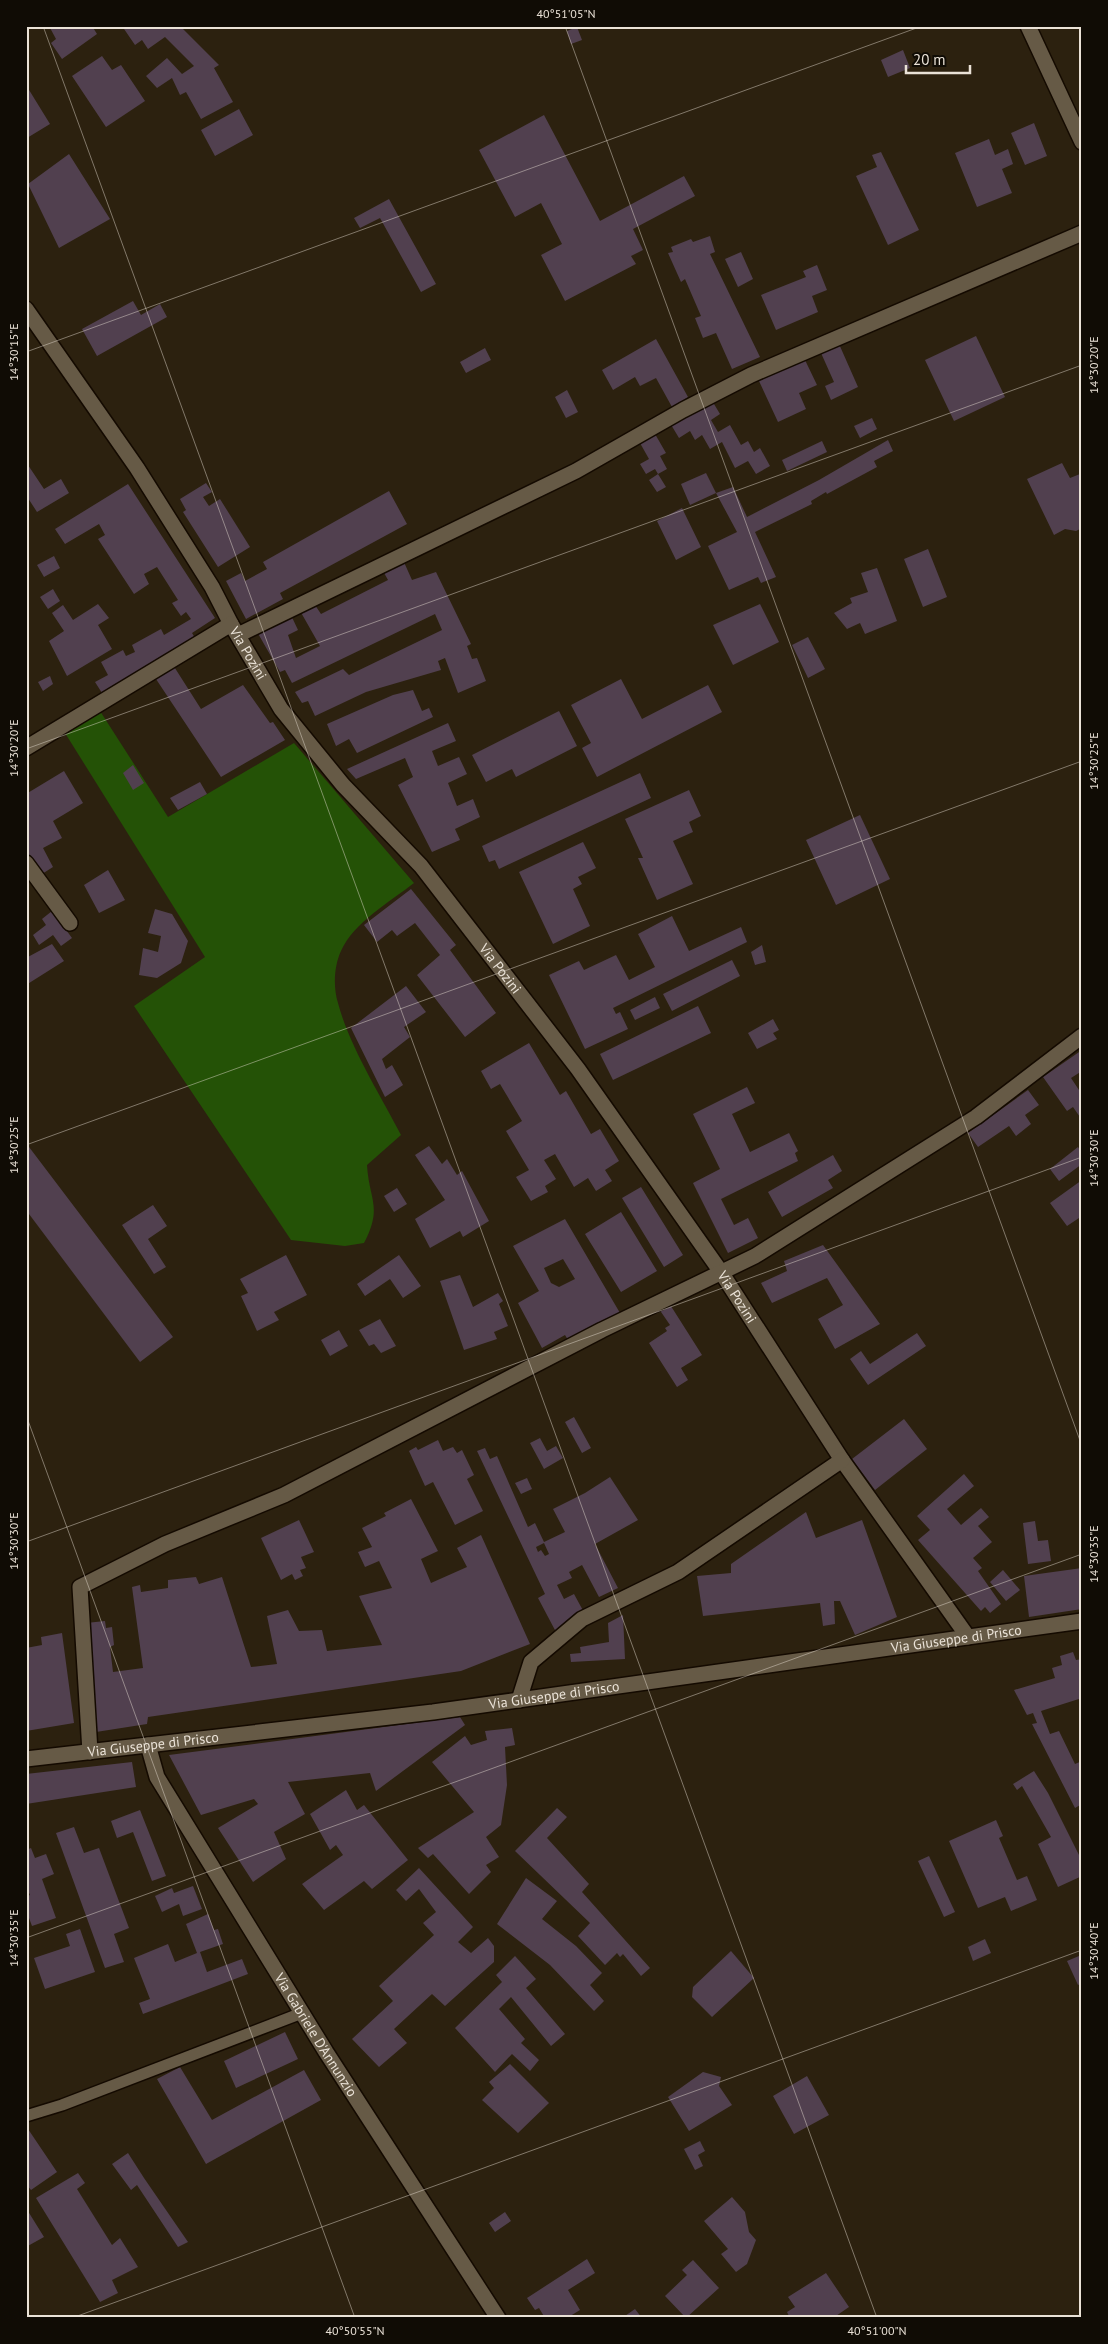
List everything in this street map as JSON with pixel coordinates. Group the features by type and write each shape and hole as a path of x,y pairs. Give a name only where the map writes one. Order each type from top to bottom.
{"street":[{"path":"1028,26 1082,142"},
{"path":"26,748 234,629 576,471 683,410 752,375 1082,232"},
{"name":"Via Pozini","path":"26,309 142,476 212,587 234,629 281,709 343,785 421,866 578,1069 721,1272 842,1460 968,1637"},
{"path":"26,863 70,923"},
{"path":"90,1752 80,1587 165,1544 284,1495 414,1426 755,1256 976,1117 1082,1036"},
{"path":"518,1700 531,1662 582,1619 678,1572 842,1460"},
{"name":"Via Giuseppe di Prisco","path":"26,1759 518,1700 1082,1621"},
{"name":"Via Gabriele D'Annunzio","path":"148,1745 157,1777 302,2012 498,2318"}],"lane":[{"path":"26,2116 62,2105 302,2012"}],"green space":[{"path":"100,711 168,817 294,743 414,883 363,922 341,951 336,970 336,997 343,1020 366,1070 401,1135 367,1165 374,1212 370,1231 364,1243 345,1246 291,1240 134,1006 205,957 65,733"}],"building":[{"path":"49,26 92,26 97,34 62,59 51,43 56,39"},
{"path":"122,26 180,26 219,65 214,68 233,102 201,119 186,92 180,95 172,78 157,88 146,76 167,58 182,74 194,66 165,37 148,49 142,40 135,45"},
{"path":"577,27 582,40 571,44 567,31"},
{"path":"903,50 910,68 888,77 881,60"},
{"path":"102,56 112,70 121,65 145,101 106,127 72,76"},
{"path":"26,85 50,124 27,138 26,136"},
{"path":"239,109 253,135 215,156 201,130"},
{"path":"544,115 600,221 684,176 695,196 633,229 643,250 631,256 636,264 565,301 541,255 562,244 541,203 515,217 479,150"},
{"path":"1034,123 1047,156 1025,165 1011,133"},
{"path":"989,139 995,155 1008,149 1013,164 1002,169 1012,193 977,207 955,153"},
{"path":"881,152 919,230 888,245 856,176 877,167 872,155"},
{"path":"69,154 110,219 59,248 28,184"},
{"path":"389,199 436,284 421,292 380,218 360,228 354,218"},
{"path":"710,236 715,252 710,254 760,357 732,369 716,333 703,338 695,318 701,316 685,279 681,282 668,253 673,252 671,247 691,239 693,242"},
{"path":"741,252 753,279 738,287 725,259"},
{"path":"817,265 827,290 812,296 818,312 776,330 761,295 806,277 803,271"},
{"path":"133,301 141,315 160,304 167,317 97,356 82,329"},
{"path":"976,336 1005,397 954,421 925,360"},
{"path":"656,339 688,397 672,407 656,378 640,386 635,377 613,390 602,370"},
{"path":"839,344 858,387 831,400 825,386 834,382 821,353"},
{"path":"485,348 491,360 466,373 460,362"},
{"path":"805,360 817,385 799,393 806,409 778,422 759,381 775,370"},
{"path":"567,390 578,412 566,418 555,397"},
{"path":"711,399 720,414 711,420 718,432 730,425 741,445 748,441 754,452 760,448 770,466 756,474 748,461 735,468 722,442 710,449 702,435 695,440 690,431 679,438 670,423"},
{"path":"872,418 877,429 860,438 854,426"},
{"path":"655,434 666,453 660,456 667,469 658,474 655,469 646,474 640,464 649,459 640,443"},
{"path":"888,440 893,451 874,461 877,467 827,494 826,492 811,501 812,504 755,532 776,577 761,583 758,577 729,590 708,546 737,532 716,493 733,487 747,517 819,480"},
{"path":"822,441 827,452 787,471 782,460"},
{"path":"26,462 44,489 61,479 69,493 37,512 26,495"},
{"path":"1062,463 1070,478 1080,474 1082,478 1082,528 1076,531 1065,529 1054,535 1027,479"},
{"path":"706,473 716,493 690,505 681,484"},
{"path":"658,474 666,487 657,492 649,480"},
{"path":"206,483 212,492 203,497 209,506 220,499 250,547 218,567 183,512 186,510 180,499"},
{"path":"128,484 215,618 192,633 195,638 102,693 95,682 108,675 101,662 123,650 126,656 135,652 132,645 161,629 164,635 191,619 186,612 181,616 172,603 178,600 157,567 144,574 149,584 134,594 98,539 105,535 99,524 65,544 55,529"},
{"path":"389,491 407,524 280,593 283,599 246,619 226,581 241,573 245,581 267,569 263,562"},
{"path":"682,508 701,547 676,560 657,521"},
{"path":"928,549 947,597 923,607 904,559"},
{"path":"54,556 60,568 44,577 37,565"},
{"path":"403,560 412,580 436,572 471,644 467,646 472,659 477,658 486,681 458,693 445,658 438,661 441,670 366,692 315,716 308,701 302,703 295,692 343,669 349,675 442,630 435,614 292,683 285,670 280,672 256,630 290,613 298,630 288,635 296,658 320,646 299,609 313,602 321,614 388,580 383,571"},
{"path":"877,568 897,621 865,634 860,623 847,629 834,613 852,603 850,598 868,592 861,573"},
{"path":"53,589 60,601 48,609 40,597"},
{"path":"98,604 109,618 98,625 112,649 67,676 49,641 64,631 52,613 63,605 73,620"},
{"path":"760,604 779,642 733,665 713,625"},
{"path":"808,637 825,669 808,678 792,645"},
{"path":"173,665 201,709 243,685 270,723 273,722 285,740 221,777 154,676"},
{"path":"50,676 53,684 43,691 38,682"},
{"path":"621,679 642,719 708,685 722,712 597,777 582,748 591,743 571,705"},
{"path":"413,690 422,711 429,708 433,717 357,753 349,739 336,746 327,724 393,695"},
{"path":"559,711 577,746 516,777 512,769 486,782 472,755"},
{"path":"448,723 456,741 432,751 438,766 459,757 467,774 448,783 457,806 473,799 480,817 455,829 460,840 432,852 398,785 413,777 405,758 356,779 347,769"},
{"path":"133,765 144,783 133,790 123,773"},
{"path":"64,771 83,803 53,821 62,838 43,848 53,867 42,874 26,850 26,794"},
{"path":"640,773 651,798 499,869 495,860 489,862 482,846"},
{"path":"200,782 207,794 178,810 170,798"},
{"path":"689,790 701,816 689,822 693,832 673,841 693,884 657,900 638,858 643,858 625,819"},
{"path":"860,815 890,879 836,905 806,840"},
{"path":"583,842 596,868 578,877 582,884 573,889 590,926 553,944 519,872"},
{"path":"108,870 125,900 99,913 84,885"},
{"path":"411,889 456,945 450,950 496,1013 465,1037 417,975 440,955 415,923 397,936 392,930 377,942 364,925"},
{"path":"155,909 172,914 188,941 181,963 157,978 139,975 143,948 158,952 161,936 148,933"},
{"path":"52,911 72,938 61,946 53,935 39,945 33,935 46,925 42,919"},
{"path":"672,916 689,951 741,927 747,942 613,1008 616,1014 620,1012 628,1029 585,1049 549,975 579,961 584,970 616,955 629,980 655,967 638,934"},
{"path":"52,944 64,961 26,985 26,958"},
{"path":"762,945 766,962 755,965 751,952"},
{"path":"732,960 740,976 672,1011 663,994"},
{"path":"406,986 426,1012 404,1027 410,1037 382,1059 386,1069 392,1065 403,1085 385,1097 351,1028"},
{"path":"655,997 660,1008 635,1020 630,1010"},
{"path":"698,1006 711,1033 613,1080 600,1054"},
{"path":"773,1019 779,1030 773,1033 777,1039 757,1049 748,1033"},
{"path":"529,1043 560,1095 566,1091 591,1134 600,1129 619,1161 605,1170 612,1181 596,1191 588,1178 574,1187 555,1154 544,1160 556,1179 545,1186 548,1192 531,1201 516,1177 529,1170 506,1131 522,1121 500,1084 491,1089 481,1071"},
{"path":"1082,1050 1082,1071 1071,1078 1079,1090 1082,1088 1082,1120 1073,1107 1067,1111 1043,1077"},
{"path":"747,1087 755,1103 732,1114 750,1152 789,1133 798,1151 795,1153 798,1161 721,1199 734,1225 748,1218 758,1238 728,1253 693,1183 720,1169 693,1114"},
{"path":"1028,1090 1039,1105 1025,1115 1031,1124 1016,1136 1009,1126 978,1147 968,1133"},
{"path":"26,1143 173,1337 140,1362 26,1210"},
{"path":"429,1146 442,1164 447,1159 457,1175 462,1171 489,1221 463,1237 460,1231 430,1248 415,1219 445,1200 415,1155"},
{"path":"1078,1147 1082,1153 1082,1164 1059,1181 1050,1169"},
{"path":"833,1155 842,1171 828,1180 833,1188 782,1217 768,1192"},
{"path":"1082,1180 1082,1216 1067,1226 1050,1203"},
{"path":"641,1187 683,1255 664,1267 622,1198"},
{"path":"397,1188 407,1204 394,1212 384,1196"},
{"path":"153,1205 167,1226 148,1239 166,1267 154,1274 122,1225"},
{"path":"621,1212 657,1271 621,1292 585,1234"},
{"path":"565,1219 620,1313 568,1340 565,1335 542,1348 518,1303 539,1291 513,1246","holes":["563,1259 575,1279 559,1287 551,1283 544,1268"]},
{"path":"823,1245 880,1324 835,1349 818,1319 843,1305 827,1278 772,1303 761,1283 787,1271 784,1261"},
{"path":"286,1255 307,1295 274,1312 279,1320 257,1331 241,1296 248,1293 240,1279"},
{"path":"399,1255 421,1286 403,1298 390,1279 365,1296 357,1284"},
{"path":"460,1275 473,1307 498,1293 503,1301 499,1304 508,1326 494,1332 497,1339 464,1350 440,1281"},
{"path":"669,1303 702,1355 681,1368 688,1380 677,1387 649,1343 667,1331 665,1328 670,1325 659,1309"},
{"path":"380,1319 396,1346 381,1353 374,1344 369,1346 359,1330"},
{"path":"339,1330 348,1346 330,1356 321,1340"},
{"path":"917,1333 926,1346 868,1385 850,1359 861,1351 870,1364"},
{"path":"574,1417 591,1448 582,1453 565,1422"},
{"path":"904,1419 927,1449 875,1490 852,1459"},
{"path":"540,1438 547,1451 556,1446 563,1458 544,1469 530,1443"},
{"path":"438,1440 443,1451 453,1447 457,1453 462,1450 474,1475 467,1479 483,1511 455,1525 433,1482 425,1486 409,1451 416,1447 418,1450"},
{"path":"485,1448 490,1459 497,1456 528,1527 535,1523 544,1542 565,1532 553,1509 585,1493 610,1477 638,1520 595,1544 618,1588 599,1597 582,1565 569,1572 572,1578 557,1585 564,1599 574,1594 586,1616 556,1632 538,1598 545,1594 477,1451","holes":["544,1543 549,1554 545,1556 541,1550 538,1552 536,1547"]},
{"path":"964,1474 974,1486 947,1509 961,1525 981,1508 989,1517 978,1526 992,1542 973,1558 982,1568 978,1571 1001,1604 990,1613 985,1607 981,1611 918,1540 930,1530 917,1516"},
{"path":"527,1478 532,1489 521,1494 515,1483"},
{"path":"411,1499 438,1551 421,1559 431,1583 467,1567 457,1548 481,1535 530,1644 461,1671 148,1717 147,1724 96,1732 86,1623 105,1621 106,1628 112,1627 114,1645 110,1647 113,1672 143,1668 132,1587 140,1585 141,1592 168,1588 168,1580 196,1577 199,1584 222,1577 251,1667 277,1664 267,1616 288,1610 299,1631 322,1630 327,1651 382,1645 359,1596 392,1588 379,1561 365,1567 358,1552 372,1547 362,1528 386,1516 384,1513"},
{"path":"806,1512 816,1538 862,1520 897,1617 855,1635 840,1601 834,1601 835,1624 823,1626 820,1603 703,1616 697,1576 731,1573 731,1564"},
{"path":"299,1520 314,1552 301,1557 306,1568 300,1570 303,1576 295,1580 292,1574 281,1580 261,1538"},
{"path":"1035,1521 1038,1541 1048,1540 1051,1561 1028,1564 1023,1523"},
{"path":"1082,1568 1082,1609 1029,1617 1024,1576"},
{"path":"1003,1570 1020,1590 1006,1601 990,1582"},
{"path":"623,1615 625,1659 571,1662 570,1654 581,1653 580,1647 609,1642 608,1623"},
{"path":"62,1633 74,1723 26,1731 26,1648 42,1645 41,1637"},
{"path":"1073,1652 1076,1660 1082,1659 1082,1698 1041,1711 1050,1734 1059,1731 1075,1764 1082,1761 1082,1804 1075,1808 1032,1724 1037,1723 1033,1713 1027,1715 1014,1690 1055,1678 1052,1668 1062,1665 1060,1656"},
{"path":"460,1717 465,1725 376,1791 370,1773 288,1782 305,1814 274,1832 286,1859 253,1882 218,1828 258,1804 254,1799 201,1815 169,1755"},
{"path":"512,1728 515,1745 505,1747 507,1785 501,1825 486,1837 499,1857 486,1865 491,1872 469,1894 433,1854 428,1858 418,1848 474,1812 432,1762 465,1736 471,1745 487,1740 485,1731"},
{"path":"132,1762 136,1787 26,1804 26,1774"},
{"path":"1034,1771 1048,1793 1082,1861 1082,1876 1058,1887 1038,1844 1051,1837 1022,1786 1017,1790 1013,1784"},
{"path":"346,1790 357,1810 364,1805 408,1860 372,1889 364,1881 324,1910 302,1884 343,1855 336,1845 330,1850 310,1814"},
{"path":"557,1808 567,1817 547,1838 589,1884 582,1892 650,1968 641,1976 623,1954 620,1957 617,1953 605,1965 578,1936 590,1923 515,1851"},
{"path":"140,1810 166,1876 152,1881 133,1832 117,1838 111,1821"},
{"path":"996,1820 1003,1836 999,1838 1017,1880 1027,1876 1037,1900 1011,1911 1005,1897 978,1908 949,1841"},
{"path":"74,1827 84,1853 99,1848 129,1928 114,1934 124,1962 105,1968 56,1833"},
{"path":"31,1848 35,1858 46,1854 54,1874 42,1879 56,1918 32,1926 26,1910 26,1897 30,1895 26,1886 26,1850"},
{"path":"929,1856 955,1912 944,1917 918,1861"},
{"path":"419,1868 473,1927 458,1942 471,1953 488,1938 494,1946 494,1962 445,2006 432,1994 394,2029 407,2043 379,2067 352,2039 393,2001 379,1986 434,1935 423,1923 436,1912 419,1889 406,1901 396,1890"},
{"path":"526,1878 557,1901 542,1919 576,1946 602,1973 590,1985 604,2001 594,2011 550,1965 497,1924"},
{"path":"193,1886 202,1909 183,1916 179,1904 162,1912 155,1896 172,1888 174,1893"},
{"path":"208,1914 214,1930 218,1929 223,1944 200,1952 207,1972 242,1959 248,1974 143,2014 139,2003 150,1999 134,1958 168,1944 175,1962 197,1953 186,1924"},
{"path":"80,1929 95,1972 45,1989 34,1958 70,1946 66,1934"},
{"path":"985,1939 991,1953 973,1961 968,1947"},
{"path":"731,1951 754,1978 712,2017 692,1997 693,1987"},
{"path":"515,1956 536,1979 526,1988 565,2034 551,2046 511,1997 499,2009 525,2039 521,2043 539,2060 530,2071 512,2054 495,2072 455,2028 502,1982 496,1975"},
{"path":"1079,1956 1082,1962 1082,1983 1078,1985 1067,1961"},
{"path":"285,2032 298,2059 236,2088 224,2061"},
{"path":"510,2064 549,2103 518,2133 482,2100 494,2088 489,2082"},
{"path":"180,2067 212,2120 304,2070 321,2100 206,2164 157,2079"},
{"path":"703,2072 721,2077 719,2086 732,2105 689,2131 668,2097"},
{"path":"807,2076 829,2115 794,2134 773,2096"},
{"path":"28,2129 57,2172 31,2190 26,2184"},
{"path":"700,2141 705,2151 698,2155 703,2166 695,2170 684,2149"},
{"path":"128,2153 188,2242 178,2247 137,2185 131,2190 112,2164"},
{"path":"78,2173 85,2183 77,2189 112,2245 120,2238 138,2267 112,2280 118,2293 100,2302 36,2198"},
{"path":"732,2197 745,2212 749,2232 756,2240 747,2264 736,2272 721,2254 728,2249 704,2221"},
{"path":"26,2208 44,2237 26,2247"},
{"path":"505,2212 511,2221 495,2232 489,2223"},
{"path":"587,2259 595,2273 568,2290 580,2310 567,2318 545,2318 539,2308 535,2310 527,2298"},
{"path":"693,2260 719,2288 686,2318 665,2296 687,2275 682,2270"},
{"path":"826,2273 849,2307 833,2318 790,2318 787,2312 795,2307 788,2297"},
{"path":"635,2309 642,2318 622,2318"}]}
